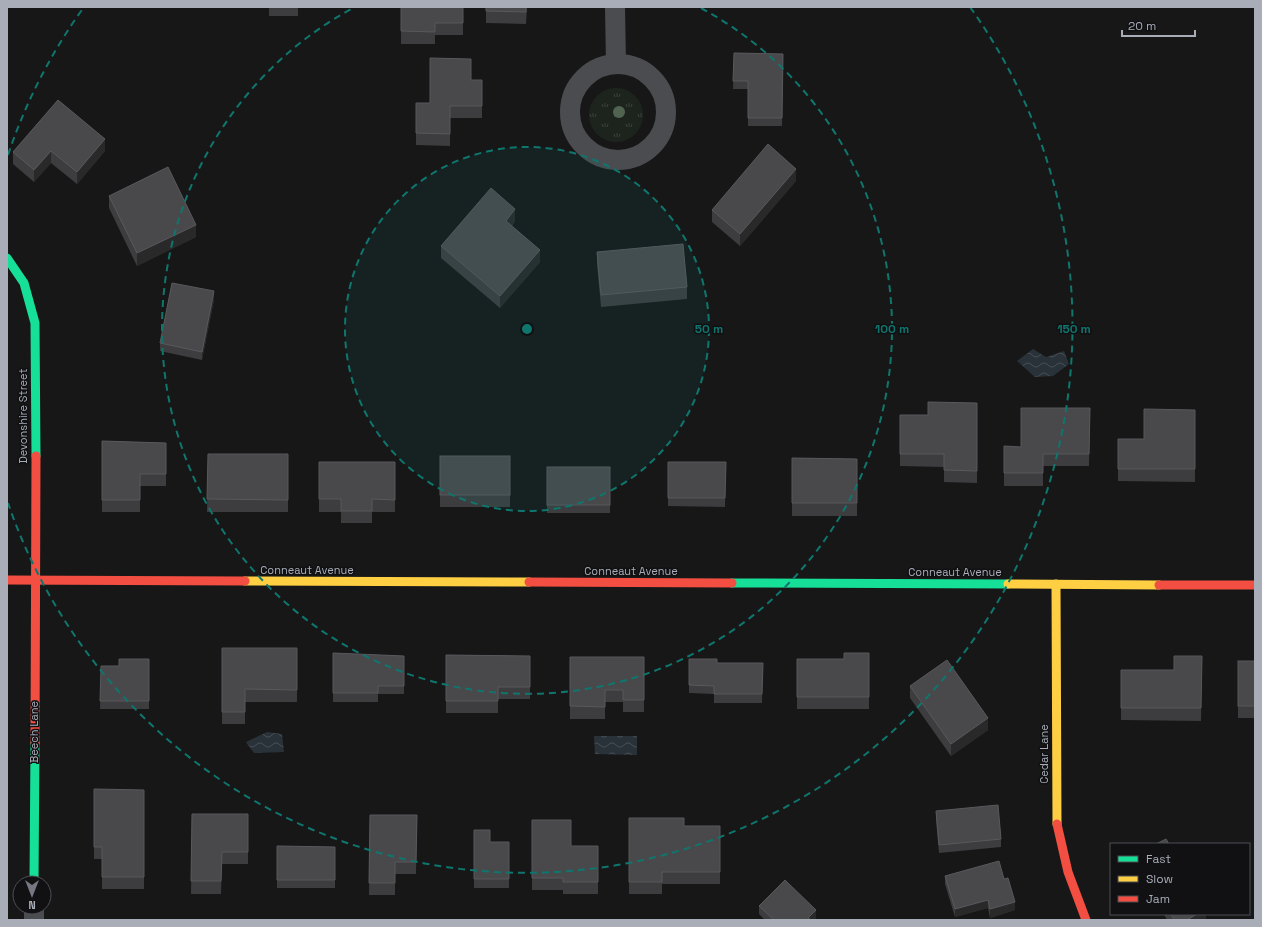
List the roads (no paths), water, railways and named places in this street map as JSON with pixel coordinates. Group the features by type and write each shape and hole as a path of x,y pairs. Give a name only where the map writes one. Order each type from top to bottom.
{"street":[{"path":"615,7 616,64"},
{"path":"616,64 631,66 645,72 657,83 664,97 666,112 664,127 657,141 646,152 632,159 616,160 600,157 586,148 576,136 571,120 571,104 576,89 586,76 600,68 616,64"},
{"name":"Devonshire Street","path":"7,258 21,277 29,294 36,333 35,580"},
{"name":"Conneaut Avenue","path":"7,580 1255,585"},
{"name":"Beech Lane","path":"34,875 35,580"},
{"name":"Cedar Lane","path":"1056,584 1057,822 1071,884 1086,920"}],"water":[{"path":"1033,349 1046,357 1064,351 1069,364 1053,376 1035,377 1017,361"},
{"path":"267,732 282,734 284,752 254,753 246,742"},
{"path":"594,736 637,736 637,755 595,754"}]}
